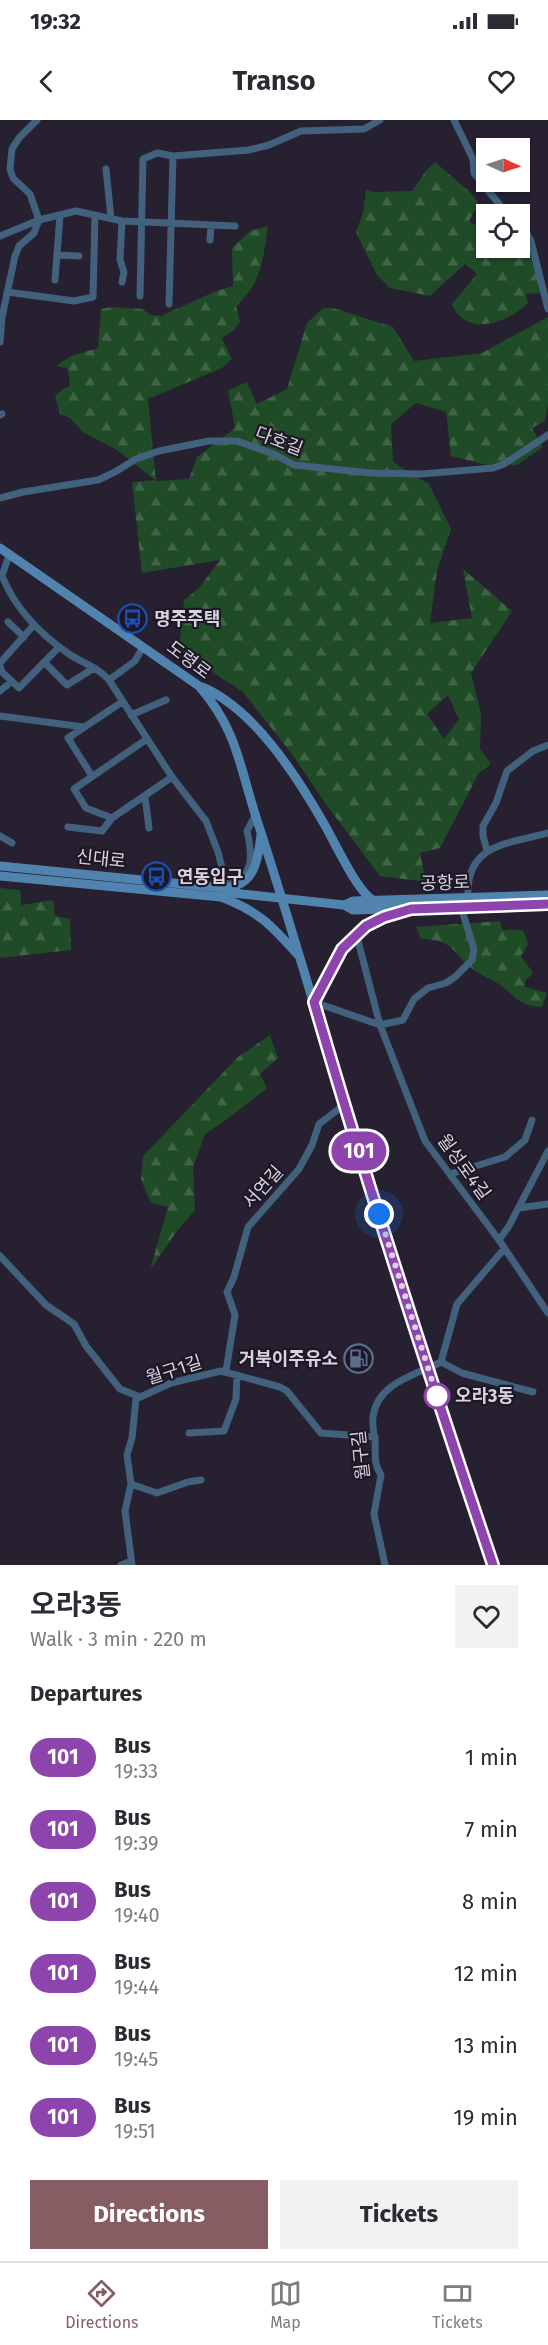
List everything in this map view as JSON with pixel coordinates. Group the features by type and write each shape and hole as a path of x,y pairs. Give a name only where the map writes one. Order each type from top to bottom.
{"main road":[{"name":"도령로","path":"0,548 199,686 215,704 230,729 302,960 344,1106 493,1565"},
{"path":"199,686 222,698 243,716 285,762 322,819 361,890 370,899 378,902"},
{"path":"222,893 236,887 251,873 257,861 262,832"},
{"name":"신대로","path":"0,866 222,893"},
{"name":"신대로","path":"0,876 283,899"},
{"path":"222,893 262,918 302,960"},
{"name":"공항로","path":"344,905 354,901 548,895"},
{"name":"공항로","path":"283,899 344,905 353,910 548,904"},
{"path":"314,1002 342,949 356,933 384,917 411,909"}],"street":[{"path":"0,342 7,292 19,246 34,233 39,220 30,194 13,178 10,169 12,149 19,138 37,120"},
{"path":"140,296 143,159 157,153 173,156 249,150 269,145 301,131 364,129 380,120"},
{"path":"454,120 473,159 474,173 499,204"},
{"path":"169,304 173,156"},
{"path":"106,169 111,218"},
{"path":"0,236 39,220 76,210 122,221 235,226"},
{"path":"55,280 60,215"},
{"path":"7,292 74,302 93,297 95,215"},
{"path":"122,221 120,260 123,272 122,282"},
{"path":"210,240 211,225"},
{"path":"530,239 548,309"},
{"path":"58,255 79,256"},
{"name":"다호길","path":"0,498 98,480 136,459 159,451 209,441 237,441 274,454 294,465 370,473 421,474 493,468 504,464 548,435"},
{"path":"9,555 2,576 33,626 59,647 109,680 172,777 206,821 212,833 226,883 239,878 251,863 253,853 247,831 255,814"},
{"path":"8,622 24,637"},
{"path":"33,626 0,664 19,688 59,647"},
{"path":"109,680 135,661 143,647"},
{"path":"44,662 67,685 94,668"},
{"path":"0,691 12,681"},
{"path":"131,715 166,700"},
{"path":"92,776 68,738 122,702"},
{"path":"0,716 84,727"},
{"path":"112,819 86,808 74,789 147,739"},
{"path":"487,849 483,826 496,803 507,771 533,751 548,745"},
{"path":"68,827 102,831 112,819 172,777"},
{"path":"145,797 149,828"},
{"path":"468,898 467,883 471,868 487,849 548,833"},
{"path":"0,836 12,843"},
{"path":"314,1002 380,1025 403,1020 414,999 428,988 446,983 472,960 474,949 461,907"},
{"name":"월성로4길","path":"356,933 380,1025 425,1141 499,1240 548,1313"},
{"name":"서연길","path":"226,1371 235,1315 227,1292 234,1277 248,1227 299,1169 312,1145 319,1124 344,1106"},
{"path":"450,1174 512,1153 525,1140 532,1120"},
{"path":"499,1240 519,1208 548,1151"},
{"path":"519,1208 548,1204"},
{"path":"504,1249 457,1304 441,1362 462,1373 533,1392"},
{"name":"월구1길","path":"0,1256 46,1305 74,1324 86,1346 120,1389 140,1397"},
{"name":"월구길","path":"385,1565 374,1514 381,1475 376,1467 373,1416 378,1400 395,1383 441,1362"},
{"name":"월구1길","path":"132,1563 124,1511 131,1484 127,1455 132,1438 136,1399 171,1383 226,1371 287,1391 321,1433 375,1437"},
{"path":"189,1433 224,1431 236,1399 237,1375"},
{"path":"131,1484 157,1493 201,1480"},
{"path":"121,1565 132,1563"}],"green space":[{"path":"435,162 471,193 479,204 476,204 476,209 469,221 476,226 476,258 530,258 530,247 541,293 526,294 528,303 510,316 487,324 476,324 458,315 452,304 477,274 465,264 430,296 390,288 377,275 356,232 363,213 366,190 374,192 412,191"},
{"path":"268,226 260,270 245,297 236,306 240,322 233,331 222,338 232,359 222,368 148,399 156,481 189,479 197,457 235,428 228,390 247,382 257,404 287,389 307,323 323,308 333,308 393,327 414,361 482,353 548,317 548,404 545,421 532,428 543,447 517,465 487,465 451,456 446,412 416,403 391,424 393,462 429,484 451,529 437,571 430,623 472,618 463,569 512,611 471,673 481,714 480,749 491,764 479,773 440,848 420,853 426,882 380,876 294,757 243,692 179,650 184,600 200,587 220,560 142,573 132,482 155,480 117,450 83,432 70,418 60,414 55,396 70,386 68,369 56,366 71,356 98,348 101,309 112,307 142,309 151,315 161,316 233,286 232,248 250,231","holes":["448,695 459,719 444,739 427,714"]},
{"path":"0,888 20,890 21,905 53,900 55,916 70,919 71,950 0,958"},
{"path":"500,921 502,930 523,930 528,944 521,956 533,973 525,981 525,987 547,993 542,1007 527,1005 517,1000 499,984 474,970 452,948 440,942 421,939 416,927"},
{"path":"270,1035 278,1058 260,1074 267,1088 205,1134 193,1167 195,1210 177,1231 150,1270 168,1207 151,1203 141,1180 143,1156 238,1057"}],"bus line":[{"name":"101","path":"493,1565 344,1106 314,1002 342,949 356,933 384,917 411,909 548,904"}],"place":[{"name":"명주주택","path":"133,619"},
{"name":"연동입구","path":"156,877"},
{"name":"거북이주유소","path":"359,1359"},
{"name":"오라3동","path":"437,1396"}],"route":[{"path":"379,1214 437,1396"}]}
